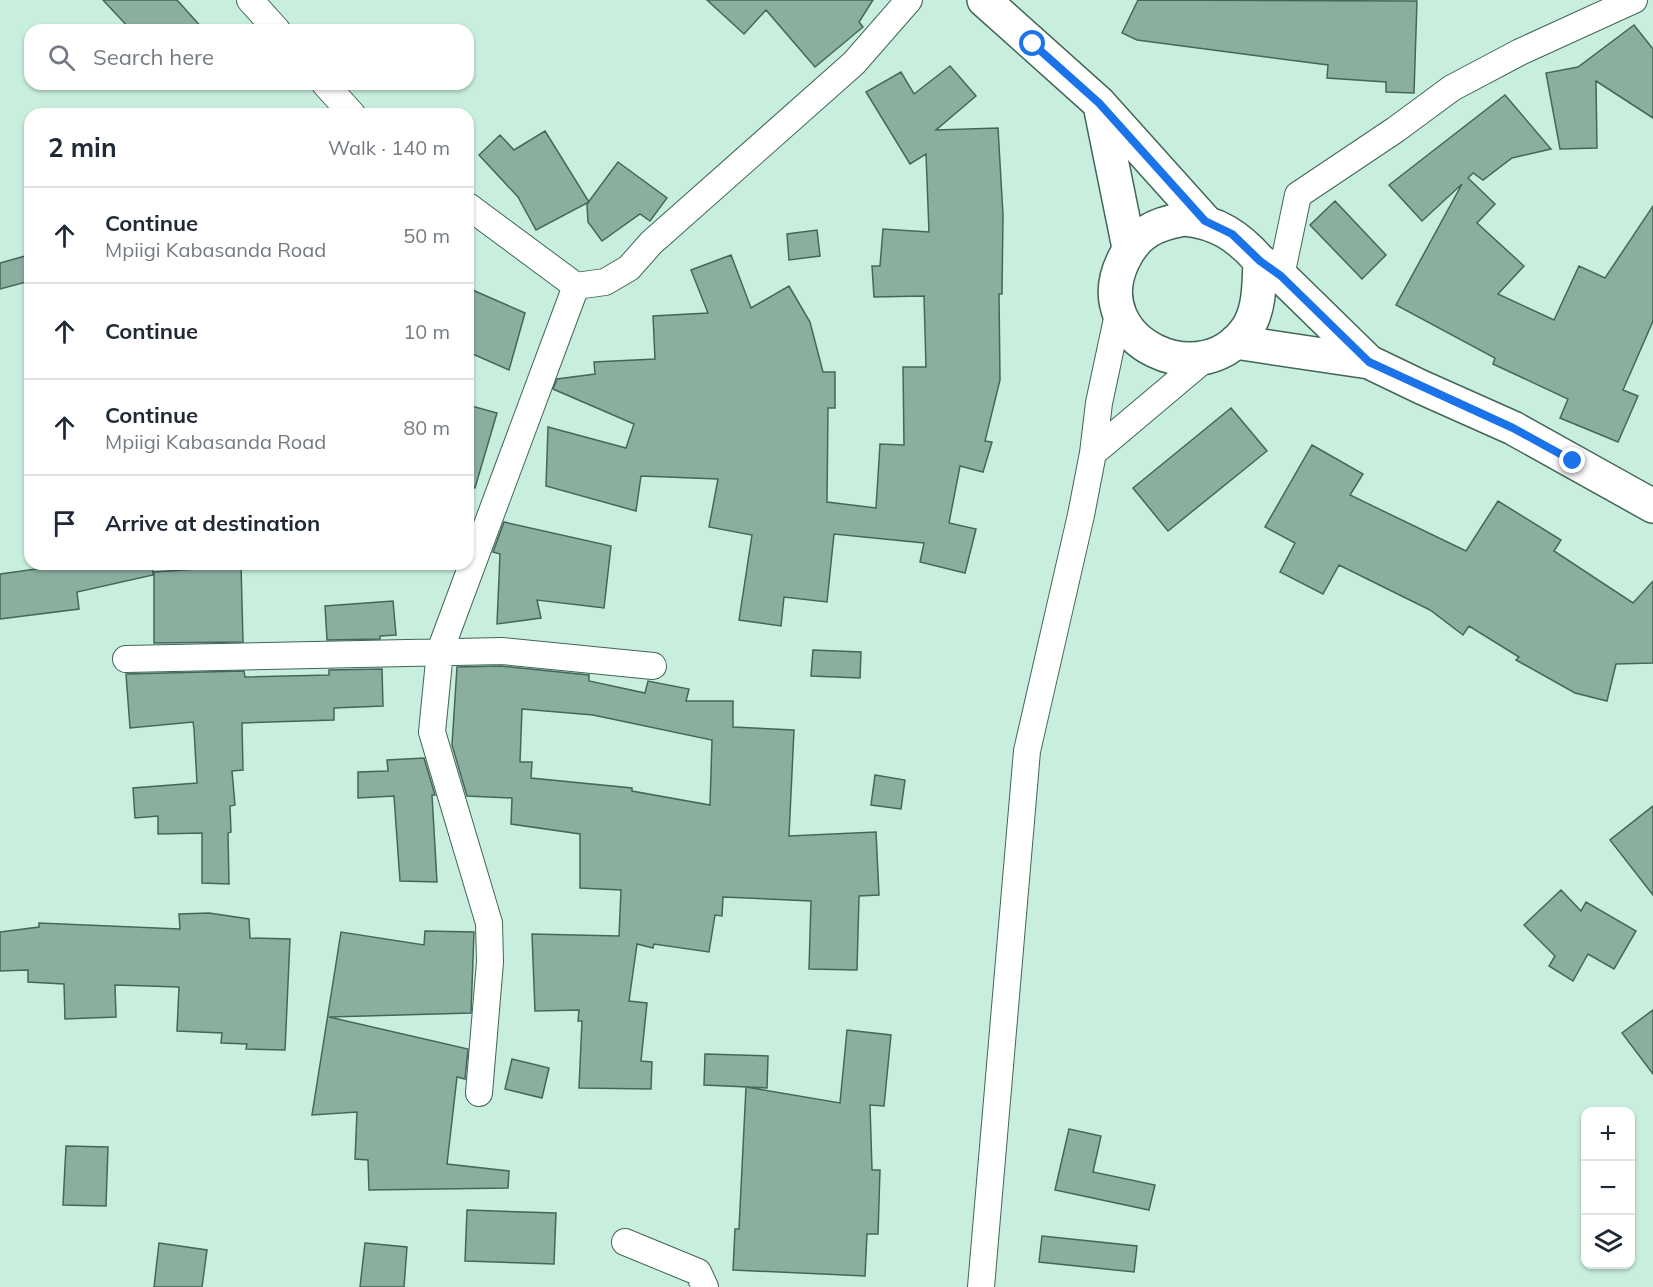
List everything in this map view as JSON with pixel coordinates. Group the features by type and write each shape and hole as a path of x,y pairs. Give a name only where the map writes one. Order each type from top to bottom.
{"main road":[{"path":"984,0 1099,103 1205,221"},
{"path":"1099,103 1129,248"},
{"path":"1369,362 1221,350 1174,359 1144,346 1118,314 1116,289 1119,268 1129,248 1144,233 1162,223 1184,219 1205,221 1232,234 1369,362 1513,428 1653,506"},
{"path":"1221,350 1250,323 1271,269"}],"street":[{"path":"250,0 272,24"},
{"path":"474,210 576,286 605,282 629,268 651,243 854,63 909,0"},
{"path":"1271,269 1298,195 1395,130 1452,88 1520,52 1634,0"},
{"path":"330,90 347,108"},
{"path":"474,560 576,286"},
{"path":"981,1287 1027,751 1093,453 1099,403 1118,314"},
{"path":"1093,453 1221,350"},
{"path":"470,570 440,651 432,732 489,923 490,962 479,1094"},
{"path":"126,659 502,651 653,666"},
{"path":"625,1242 698,1272 705,1287"}],"building":[{"path":"103,0 177,0 199,24 125,24"},
{"path":"707,0 873,0 859,22 863,27 815,67 766,10 744,34"},
{"path":"1138,0 1417,1 1414,93 1386,92 1386,82 1327,78 1328,65 1137,40 1122,33"},
{"path":"1634,25 1653,49 1653,118 1596,81 1597,148 1560,149 1546,73 1578,67"},
{"path":"950,66 976,96 936,130 998,128 1003,215 1002,294 999,294 1000,380 985,441 992,442 983,472 960,466 949,523 976,529 965,573 920,562 924,543 834,534 827,602 784,597 781,626 739,620 752,535 709,527 718,479 641,476 636,511 546,486 548,427 626,448 634,424 553,389 557,379 595,374 594,362 655,359 653,316 708,313 691,270 731,255 751,308 789,286 810,322 823,372 835,372 835,408 828,408 827,502 876,508 880,444 904,445 903,367 926,367 924,296 874,297 872,266 880,266 883,229 929,232 926,154 910,164 866,92 901,72 914,94"},
{"path":"1505,95 1551,149 1512,158 1483,180 1473,173 1468,178 1495,204 1477,223 1524,266 1498,294 1554,320 1579,266 1605,278 1653,206 1653,321 1623,390 1638,396 1618,442 1560,418 1568,399 1493,364 1495,358 1396,305 1462,184 1422,221 1389,185"},
{"path":"545,131 589,202 536,230 518,197 479,155 500,135 514,150"},
{"path":"618,162 667,198 650,221 640,214 602,241 588,222 587,204"},
{"path":"1335,201 1386,255 1362,279 1310,225"},
{"path":"817,230 820,256 789,260 787,234"},
{"path":"24,256 24,283 0,289 0,263"},
{"path":"474,291 525,313 509,370 474,355"},
{"path":"474,407 497,413 474,488"},
{"path":"1231,408 1267,451 1168,531 1133,488"},
{"path":"1312,445 1363,474 1350,495 1466,551 1498,501 1561,540 1554,551 1633,603 1653,581 1653,663 1616,664 1607,701 1575,693 1516,660 1519,657 1469,626 1463,635 1430,610 1339,565 1323,594 1280,572 1295,543 1265,527"},
{"path":"504,522 611,546 604,608 537,600 541,618 497,624 500,554 493,552"},
{"path":"29,570 153,570 153,575 77,592 79,609 0,619 0,574"},
{"path":"241,570 243,642 154,643 154,572"},
{"path":"393,601 396,635 380,636 380,639 327,640 325,606"},
{"path":"813,650 861,652 860,678 811,676"},
{"path":"501,666 589,675 589,681 645,693 648,681 689,689 686,701 733,701 733,727 794,730 789,836 876,832 879,895 859,896 857,970 809,969 811,901 723,897 722,916 715,915 709,952 654,944 653,948 637,944 629,1001 647,1003 641,1061 652,1062 651,1089 579,1088 582,1021 578,1021 579,1010 535,1011 532,934 619,936 621,890 580,888 580,834 511,824 512,798 467,796 452,745 457,667","holes":["522,709 593,715 712,740 710,805 632,791 632,788 531,778 532,762 520,762"]},
{"path":"382,669 383,706 334,708 334,720 242,723 243,770 232,771 235,805 230,806 229,884 202,883 202,833 158,834 158,816 135,818 133,788 197,783 194,729 193,722 130,728 126,674 244,671 245,677 329,675 329,670"},
{"path":"424,758 435,795 432,795 437,882 400,881 394,796 358,798 358,772 388,771 387,760"},
{"path":"875,775 905,780 901,809 871,805"},
{"path":"1653,806 1653,895 1610,840"},
{"path":"1561,890 1581,911 1586,902 1636,931 1614,969 1588,954 1573,981 1549,966 1555,956 1524,925"},
{"path":"209,913 249,919 250,938 290,939 285,1050 246,1049 247,1044 221,1043 222,1033 177,1031 179,987 115,985 116,1017 65,1019 64,984 28,982 28,970 0,971 0,932 39,927 39,923 180,929 179,914"},
{"path":"425,931 474,932 471,1013 329,1017 468,1049 465,1079 457,1077 447,1164 509,1171 508,1188 369,1190 368,1160 355,1159 357,1112 312,1115 341,932 424,945"},
{"path":"1653,1010 1653,1074 1622,1033"},
{"path":"847,1030 891,1035 884,1106 870,1105 872,1170 880,1170 878,1234 867,1234 865,1276 733,1270 735,1229 739,1229 746,1087 840,1103"},
{"path":"705,1054 768,1056 767,1088 704,1085"},
{"path":"512,1059 549,1068 542,1098 505,1089"},
{"path":"1069,1129 1101,1136 1093,1172 1155,1185 1149,1210 1055,1190"},
{"path":"66,1146 108,1147 106,1206 63,1205"},
{"path":"467,1210 556,1213 554,1264 465,1261"},
{"path":"1042,1236 1137,1246 1134,1272 1039,1262"},
{"path":"159,1243 207,1250 202,1287 154,1287"},
{"path":"365,1243 407,1247 404,1287 360,1287"}],"route":[{"path":"1033,44 1099,103 1205,221 1232,234 1251,250 1369,362 1513,428 1573,461"}]}
